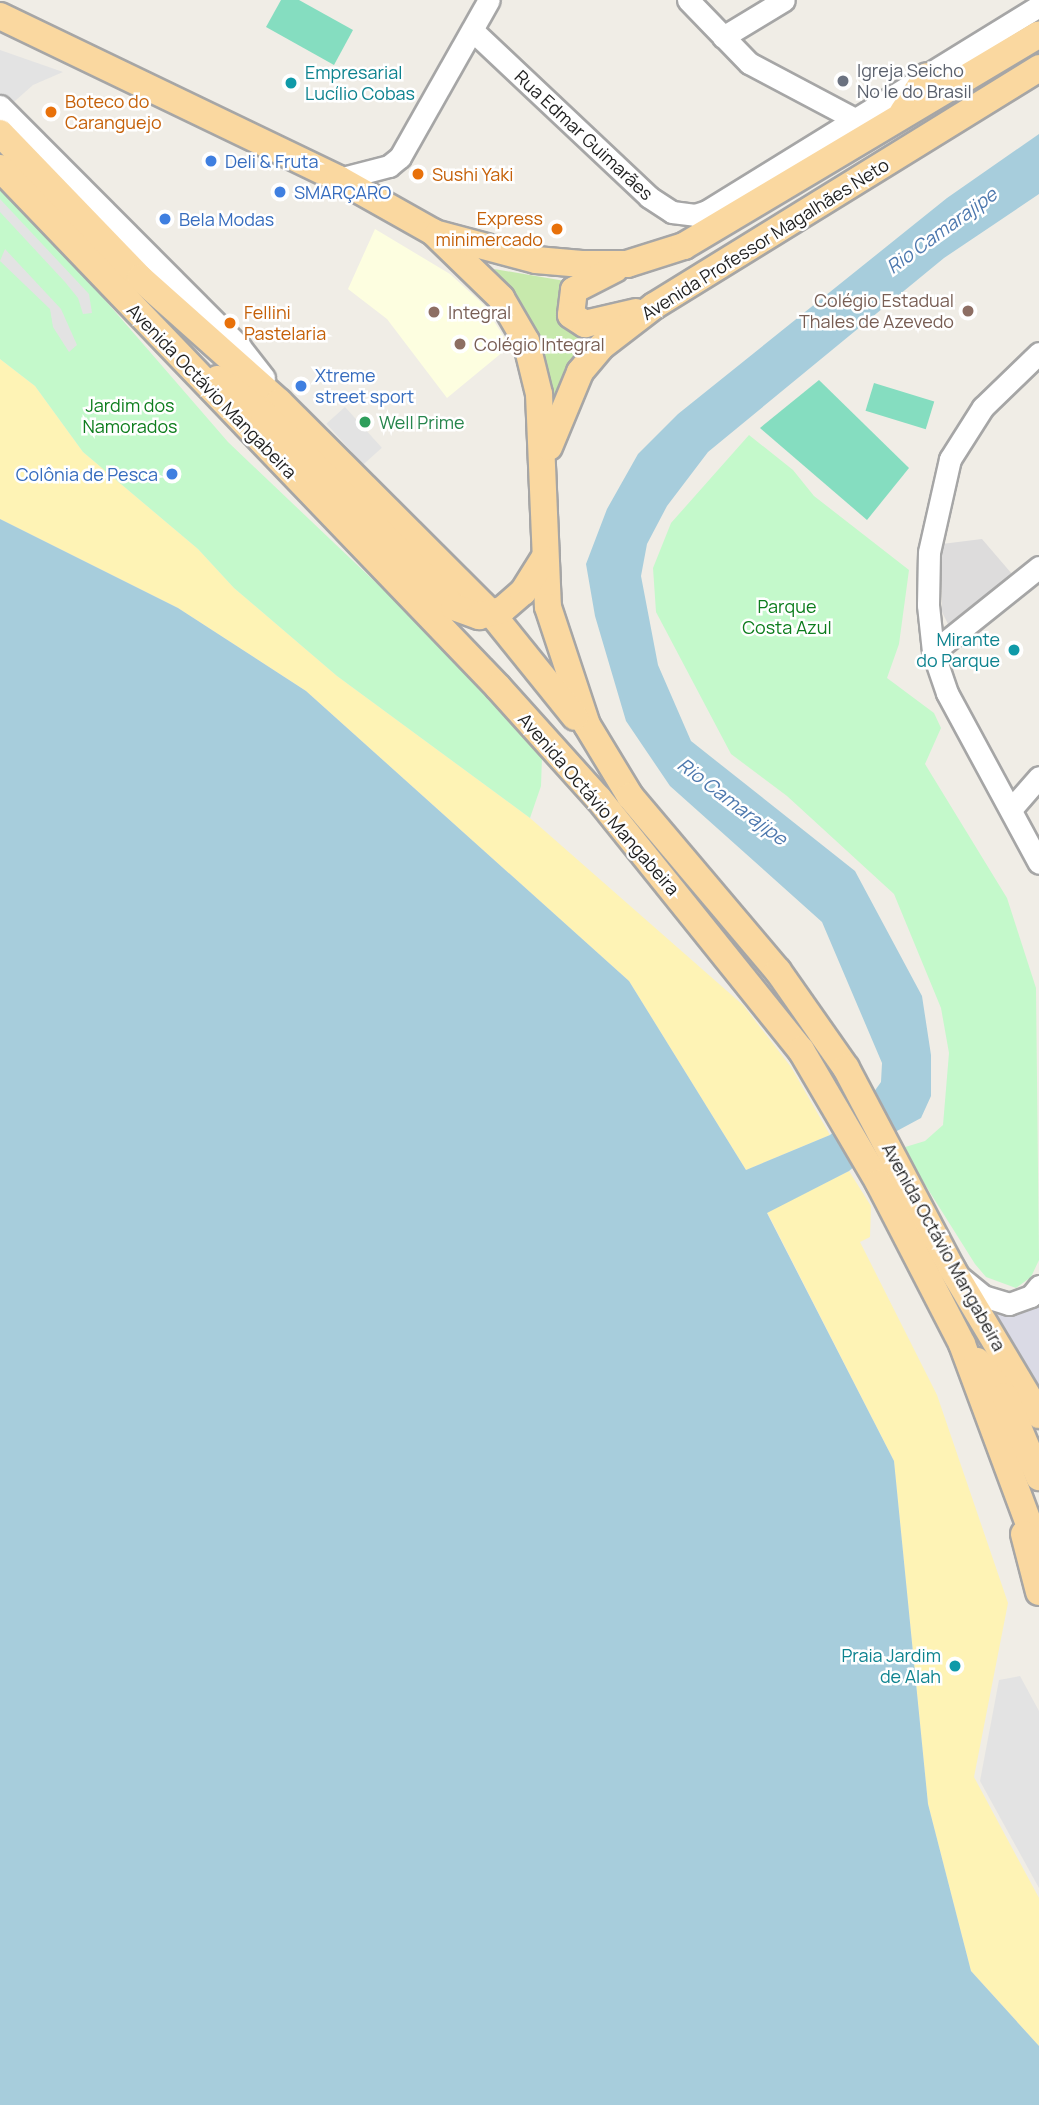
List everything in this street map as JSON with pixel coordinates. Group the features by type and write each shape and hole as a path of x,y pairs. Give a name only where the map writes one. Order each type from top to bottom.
{"main road":[{"path":"5,20 339,179 433,232 495,289 518,324 537,380 545,459"},
{"name":"Avenida Professor Magalhães Neto","path":"433,232 545,262 627,264 710,234 1039,34"},
{"name":"Avenida Professor Magalhães Neto","path":"545,459 580,372 602,346 654,306 1039,68"},
{"path":"897,121 927,76"},
{"name":"Avenida Octávio Mangabeira","path":"0,133 140,278 279,402 492,614 597,745 630,796 778,971 846,1068 889,1176 962,1344 1039,1551"},
{"name":"Avenida Octávio Mangabeira","path":"0,168 498,687 599,799 777,1018 952,1269 1039,1415"},
{"path":"627,264 574,290 571,315 577,322 596,323 654,306"},
{"path":"174,351 264,414 454,607 479,616 492,614 523,592 544,559"},
{"name":"Avenida Octávio Mangabeira","path":"545,459 544,559 554,637 597,745"},
{"path":"962,1344 1005,1396 1039,1477"},
{"path":"1001,1352 1039,1427"},
{"path":"1028,1521 1039,1592"}],"street":[{"path":"339,179 388,166 400,157 489,0"},
{"path":"688,0 723,37 765,73 853,118 927,76 1039,6"},
{"path":"723,37 784,0"},
{"name":"Rua Edmar Guimarães","path":"473,31 649,197 672,212 707,211 853,118"},
{"name":"Avenida Octávio Mangabeira","path":"0,106 240,347 279,402"},
{"path":"1039,353 983,407 950,459 929,551 933,652 947,693 1012,808 1039,863"},
{"path":"933,652 1039,566"},
{"path":"1012,808 1039,777"},
{"path":"952,1269 996,1302 1021,1301 1039,1286"}],"shaded area":[{"path":"0,50 63,72 33,85 7,108 0,102"},
{"path":"0,199 89,294 92,313 83,314 78,298 65,282 0,212"},
{"name":"Integral","path":"375,229 450,274 484,305 507,342 504,351 447,398 387,319 348,289"},
{"path":"5,249 61,309 77,345 69,352 53,327 50,309 0,261"},
{"path":"345,407 382,448 363,465 326,424"},
{"path":"982,539 1012,574 948,624 942,612 942,544"},
{"path":"1039,1298 1039,1391 1027,1365 989,1314 1031,1310"},
{"path":"1020,1676 1039,1711 1039,1888 980,1781 999,1680"}],"green space":[{"path":"281,0 299,0 353,30 334,65 266,27"},
{"name":"Jardim dos Namorados","path":"0,190 79,270 228,442 516,716 542,757 541,786 530,818 337,676 234,588 198,549 83,452 35,386 0,359"},
{"path":"494,269 565,281 559,297 561,318 571,332 589,339 553,404 535,329"},
{"path":"819,380 909,468 867,520 760,428"},
{"path":"874,383 934,401 926,429 866,411"},
{"name":"Parque Costa Azul","path":"749,435 793,470 814,496 909,570 899,644 887,678 934,713 941,728 925,764 1007,898 1036,988 1039,1260 1031,1277 1016,1288 986,1277 975,1264 902,1148 925,1141 943,1125 949,1053 941,1008 894,894 787,796 731,754 656,612 653,568 671,523"}],"sand":[{"path":"0,359 35,386 83,452 198,549 234,588 337,676 530,818 743,1005 791,1067 830,1135 746,1170 629,981 306,691 178,608 0,519"},
{"name":"Praia Jardim de Alah","path":"849,1171 871,1206 870,1237 860,1242 937,1395 1008,1603 974,1777 1039,1898 1039,2046 971,1971 928,1804 894,1461 767,1212"}],"water":[{"name":"Rio Camarajipe","path":"1039,134 1039,194 944,258 708,452 667,506 647,544 641,576 658,665 691,741 855,871 922,996 931,1055 931,1096 921,1118 895,1132 849,1171 767,1213 894,1461 928,1804 971,1971 1039,2046 1039,2105 0,2105 0,519 178,608 306,691 629,981 746,1170 830,1135 861,1110 881,1082 882,1063 822,922 670,786 626,721 595,616 586,564 607,509 638,454 678,414 947,198"}],"place":[{"name":"Igreja Seicho No Ie do Brasil","path":"843,81"},
{"name":"Empresarial Lucílio Cobas","path":"291,83"},
{"name":"Boteco do Caranguejo","path":"51,112"},
{"name":"Deli & Fruta","path":"211,161"},
{"name":"Sushi Yaki","path":"418,174"},
{"name":"SMARÇARO","path":"280,192"},
{"name":"Bela Modas","path":"165,219"},
{"name":"Express minimercado","path":"557,229"},
{"name":"Colégio Estadual Thales de Azevedo","path":"968,311"},
{"name":"Integral","path":"434,312"},
{"name":"Fellini Pastelaria","path":"230,323"},
{"name":"Colégio Integral","path":"460,344"},
{"name":"Xtreme street sport","path":"301,386"},
{"name":"Well Prime","path":"365,422"},
{"name":"Colônia de Pesca","path":"172,474"},
{"name":"Mirante do Parque","path":"1014,650"},
{"name":"Praia Jardim de Alah","path":"955,1666"}]}
